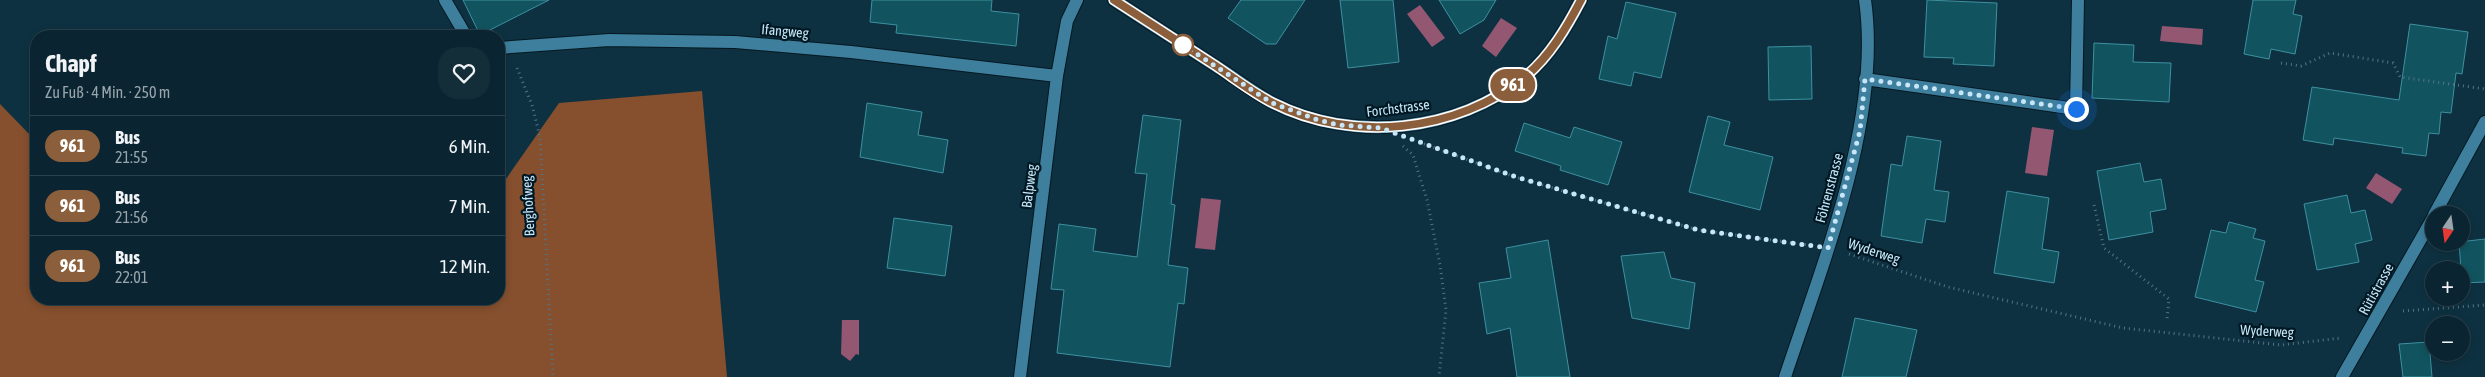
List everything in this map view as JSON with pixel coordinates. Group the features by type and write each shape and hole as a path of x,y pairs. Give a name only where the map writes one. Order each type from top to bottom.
{"street":[{"path":"445,0 462,30"},
{"name":"Balpweg","path":"1020,377 1058,76 1067,21 1076,0"},
{"name":"Forchstrasse","path":"1114,0 1272,103 1318,120 1339,125 1381,128 1441,118 1470,108 1499,94 1526,76 1544,57 1560,36 1581,0"},
{"name":"Föhrenstrasse","path":"1785,377 1828,248 1860,131 1869,25 1865,0"},
{"path":"1865,79 2076,109 2078,0"},
{"name":"Ifangweg","path":"505,49 609,40 735,42 851,52 1058,76"},
{"name":"Rütistrasse","path":"2439,206 2485,122"},
{"name":"Rütistrasse","path":"2342,377 2381,312 2425,231"}],"path":[{"name":"Berghofweg","path":"505,51 532,104 540,138 553,377"},
{"path":"2281,62 2302,66 2330,53 2392,63 2400,77 2485,89"},
{"path":"1381,128 1413,155 1427,200 1440,265 1446,310 1439,377"},
{"name":"Wyderweg","path":"1417,141 1524,180 1698,230 1828,248 1948,287 2123,328 2281,345 2330,340 2369,332"},
{"path":"2094,205 2104,248 2169,299 2167,319"},
{"path":"2381,312 2485,306"}],"shaded area":[{"path":"1420,5 1445,38 1432,47 1407,14"},
{"path":"1501,18 1517,28 1496,57 1482,46"},
{"path":"2162,26 2203,29 2202,45 2160,41"},
{"path":"702,91 727,377 0,377 0,104 30,135 30,305 505,305 505,180 559,103"},
{"path":"2032,127 2054,130 2047,176 2025,173"},
{"path":"2376,173 2402,189 2392,204 2366,188"},
{"path":"1201,198 1221,200 1215,250 1195,248"},
{"path":"842,320 859,320 859,355 856,354 850,361 841,354"}],"building":[{"path":"463,0 549,0 490,30 478,30"},
{"path":"872,0 992,0 991,11 1019,14 1016,46 896,33 897,25 870,22"},
{"path":"1241,0 1305,0 1276,44 1266,44 1228,18"},
{"path":"1340,0 1393,0 1399,62 1348,68"},
{"path":"1439,0 1496,0 1484,20 1460,34"},
{"path":"1927,0 1997,3 1994,66 1953,64 1954,58 1924,57"},
{"path":"2253,0 2296,0 2293,14 2302,16 2295,54 2271,49 2269,59 2244,54"},
{"path":"1626,2 1676,13 1661,78 1634,72 1631,86 1599,79 1608,36 1617,39"},
{"path":"2410,24 2468,32 2462,74 2456,73 2451,113 2441,112 2439,134 2429,133 2426,156 2402,153 2403,148 2334,138 2333,145 2303,140 2312,87 2399,100"},
{"path":"2094,43 2134,45 2133,62 2171,63 2169,102 2092,98"},
{"path":"1811,46 1812,99 1769,100 1768,47"},
{"path":"867,103 922,112 918,135 948,140 943,173 860,157"},
{"path":"1143,115 1181,120 1171,204 1175,205 1168,265 1188,268 1184,304 1178,303 1170,367 1057,353 1064,290 1051,289 1059,224 1096,229 1093,251 1137,257 1147,174 1135,173"},
{"path":"1708,116 1730,122 1724,145 1773,157 1760,210 1689,192"},
{"path":"1524,123 1570,138 1574,127 1622,142 1608,185 1560,170 1561,166 1515,151"},
{"path":"1907,136 1941,141 1934,190 1949,192 1945,222 1926,219 1922,243 1881,236 1891,164 1902,166"},
{"path":"2140,163 2144,182 2161,179 2166,209 2150,212 2153,232 2109,240 2097,171"},
{"path":"2007,191 2049,198 2042,249 2059,252 2054,283 1994,273"},
{"path":"2347,195 2351,213 2365,210 2372,240 2355,244 2359,262 2317,270 2304,204"},
{"path":"894,218 952,226 945,276 887,268"},
{"path":"2229,222 2256,229 2253,238 2265,241 2255,280 2264,282 2256,312 2195,297 2211,230 2226,233"},
{"path":"2485,239 2485,282 2470,283 2470,261 2460,261 2460,251 2470,251 2470,241"},
{"path":"1548,240 1570,377 1517,377 1510,328 1487,334 1479,283 1511,278 1506,248"},
{"path":"1664,252 1671,278 1695,283 1689,329 1632,318 1621,256"},
{"path":"1855,318 1917,330 1906,377 1842,377"},
{"path":"2425,342 2425,361 2431,361 2432,377 2403,377 2399,344"}],"bus line":[{"name":"961","path":"1114,0 1272,103 1318,120 1339,125 1359,128 1381,128 1412,125 1441,118 1470,108 1499,94 1526,76 1544,57 1571,20 1581,0"}],"route":[{"path":"1183,45 1272,103 1318,120 1359,128 1381,128 1516,177 1606,205 1698,230 1828,248 1860,131 1865,79 2076,109"}]}
